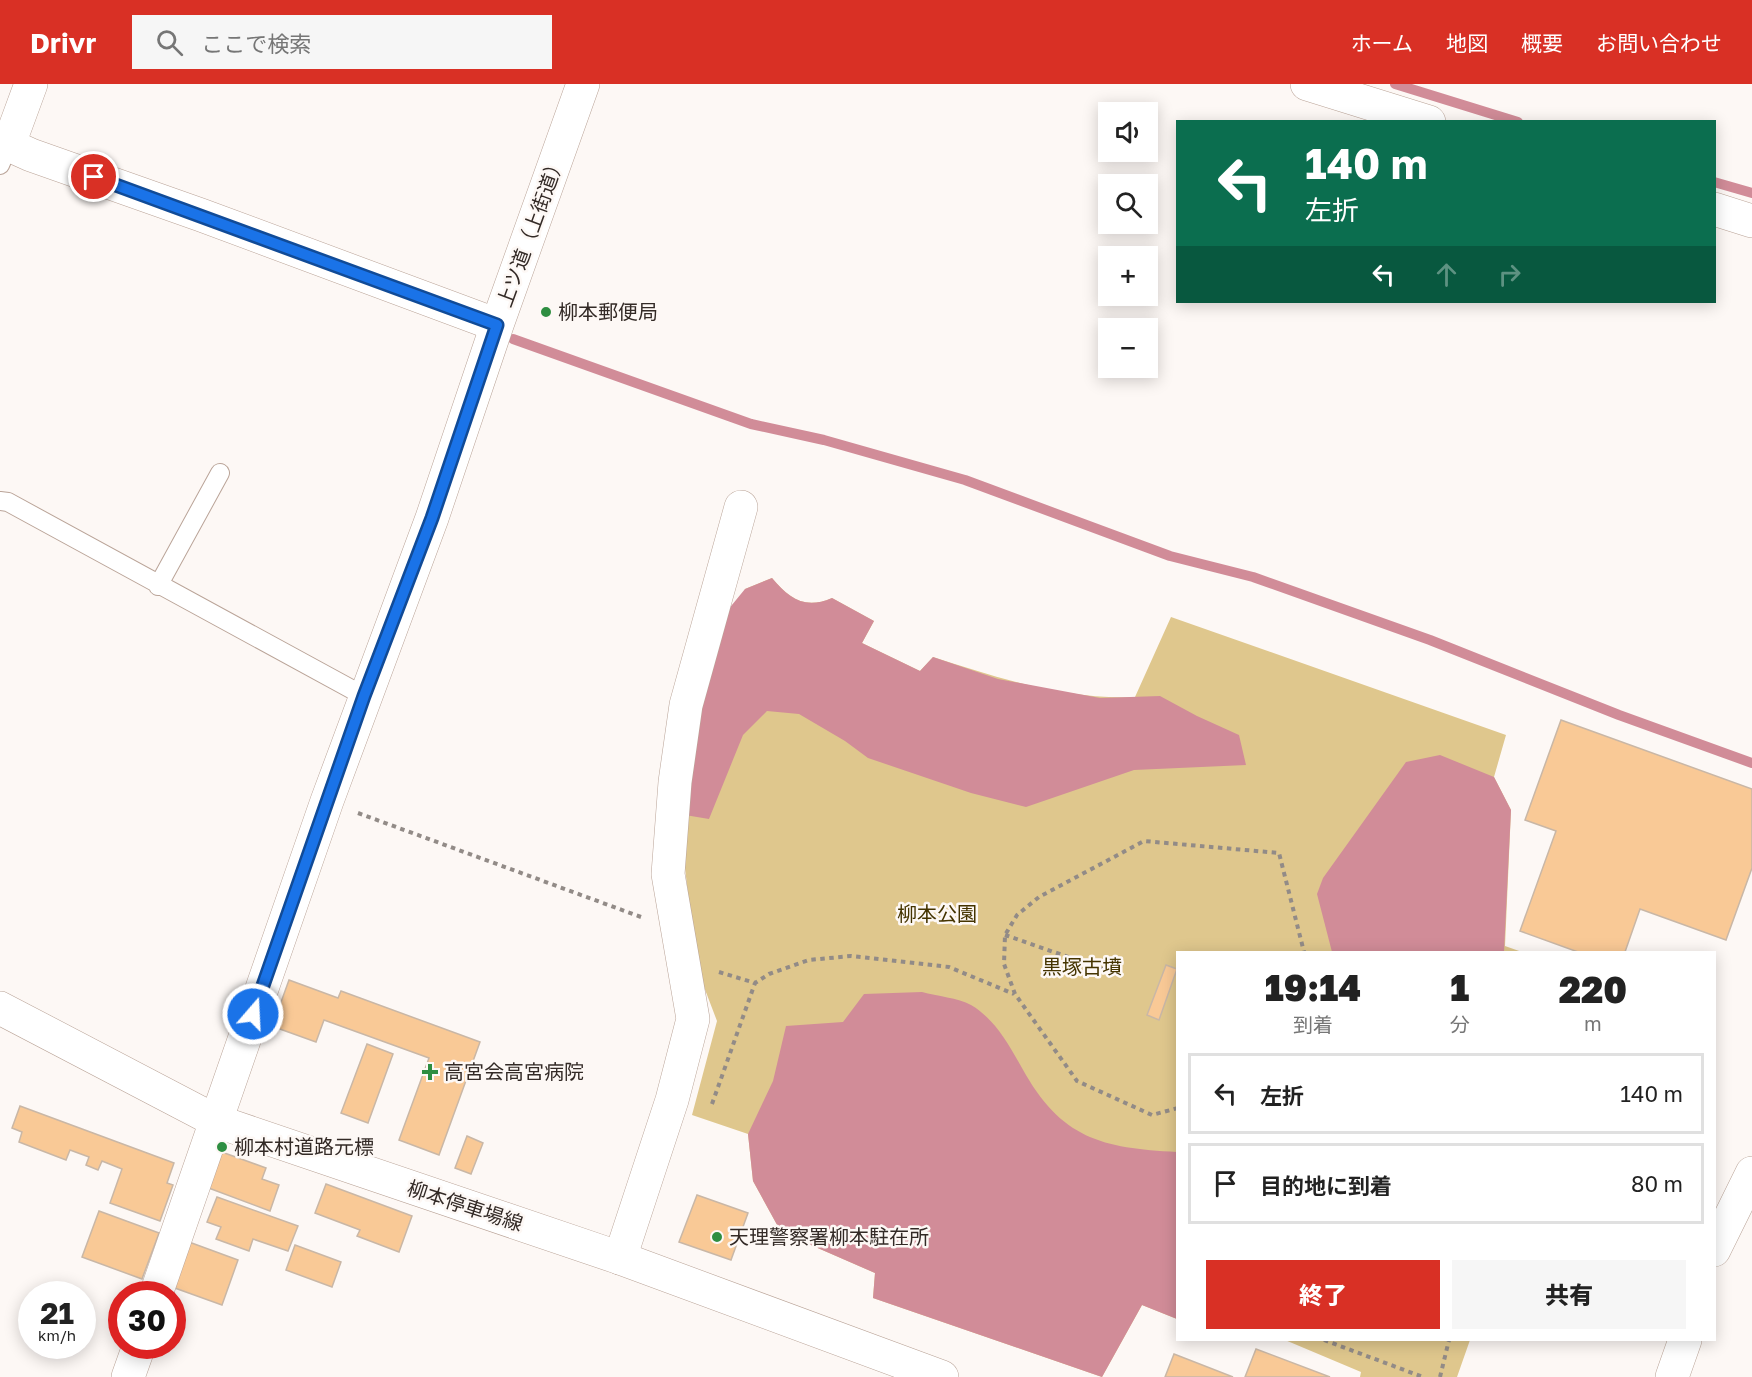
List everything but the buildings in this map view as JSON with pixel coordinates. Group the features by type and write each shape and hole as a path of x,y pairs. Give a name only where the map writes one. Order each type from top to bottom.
{"street":[{"path":"32,84 3,150 31,155 201,215 497,325"},
{"name":"上ツ道（上街道）","path":"161,1281 364,696 432,518 497,325 583,84"},
{"path":"1307,84 1423,120"},
{"path":"1716,210 1752,221"},
{"path":"621,1258 672,1100 693,1019 668,874 675,782 686,705 741,507"},
{"name":"柳本停車場線","path":"0,1008 216,1121 621,1258 942,1377"},
{"path":"1716,1246 1752,1173"},
{"path":"1672,1377 1685,1341"},
{"path":"128,1377 134,1359"}],"lane":[{"path":"158,586 220,473"},
{"path":"0,501 8,502 158,586 364,696"}],"path":[{"path":"327,801 678,930"},
{"path":"1176,1109 1152,1115 1077,1081 1015,994 1004,964 1005,935 1017,915 1039,897 1144,841 1279,853 1304,951"},
{"path":"1005,935 1117,974"},
{"path":"712,1104 754,984 769,975 809,960 851,956 949,967 1015,994"},
{"path":"722,972 754,984"},
{"path":"1327,1341 1423,1377"},
{"path":"1440,1377 1449,1341"}],"green space":[{"name":"柳本公園","path":"772,578 798,600 813,603 832,598 874,621 862,643 920,671 933,657 1032,686 1109,697 1135,697 1171,617 1506,735 1494,777 1511,810 1505,946 1519,951 1176,951 1176,1319 1142,1305 1102,1377 873,1298 875,1273 781,1232 753,1181 748,1134 692,1115 717,1021 696,966 679,814 745,589"},
{"path":"1287,1341 1470,1341 1457,1377 1360,1377 1361,1372"}],"shaded area":[{"path":"772,578 798,600 813,603 832,598 874,621 862,643 920,671 933,657 998,679 1100,698 1160,696 1239,735 1246,765 1134,770 1026,807 971,793 868,758 845,741 799,714 767,711 743,735 709,819 679,814 691,738 727,611 745,589"},
{"path":"1440,755 1494,777 1511,810 1504,951 1332,951 1317,894 1323,878 1406,762"},
{"path":"922,992 971,1005 994,1025 1037,1092 1052,1111 1068,1125 1105,1142 1127,1147 1176,1152 1176,1319 1142,1305 1102,1377 873,1298 875,1273 781,1232 753,1181 748,1134 773,1081 786,1026 843,1022 864,994"}],"waterway":[{"path":"1395,84 1512,120"},
{"path":"1716,183 1752,193"},
{"path":"513,339 751,424 824,440 965,480 1170,556 1253,577 1430,640 1619,715 1752,763"}],"place":[{"name":"柳本郵便局","path":"546,312"},
{"name":"高宮会高宮病院","path":"430,1072"},
{"name":"柳本村道路元標","path":"222,1147"},
{"name":"天理警察署柳本駐在所","path":"717,1237"}],"route":[{"path":"94,177 497,325 432,518 364,696 253,1014"}],"park label":[{"name":"黒塚古墳","path":"1082,967"}]}
